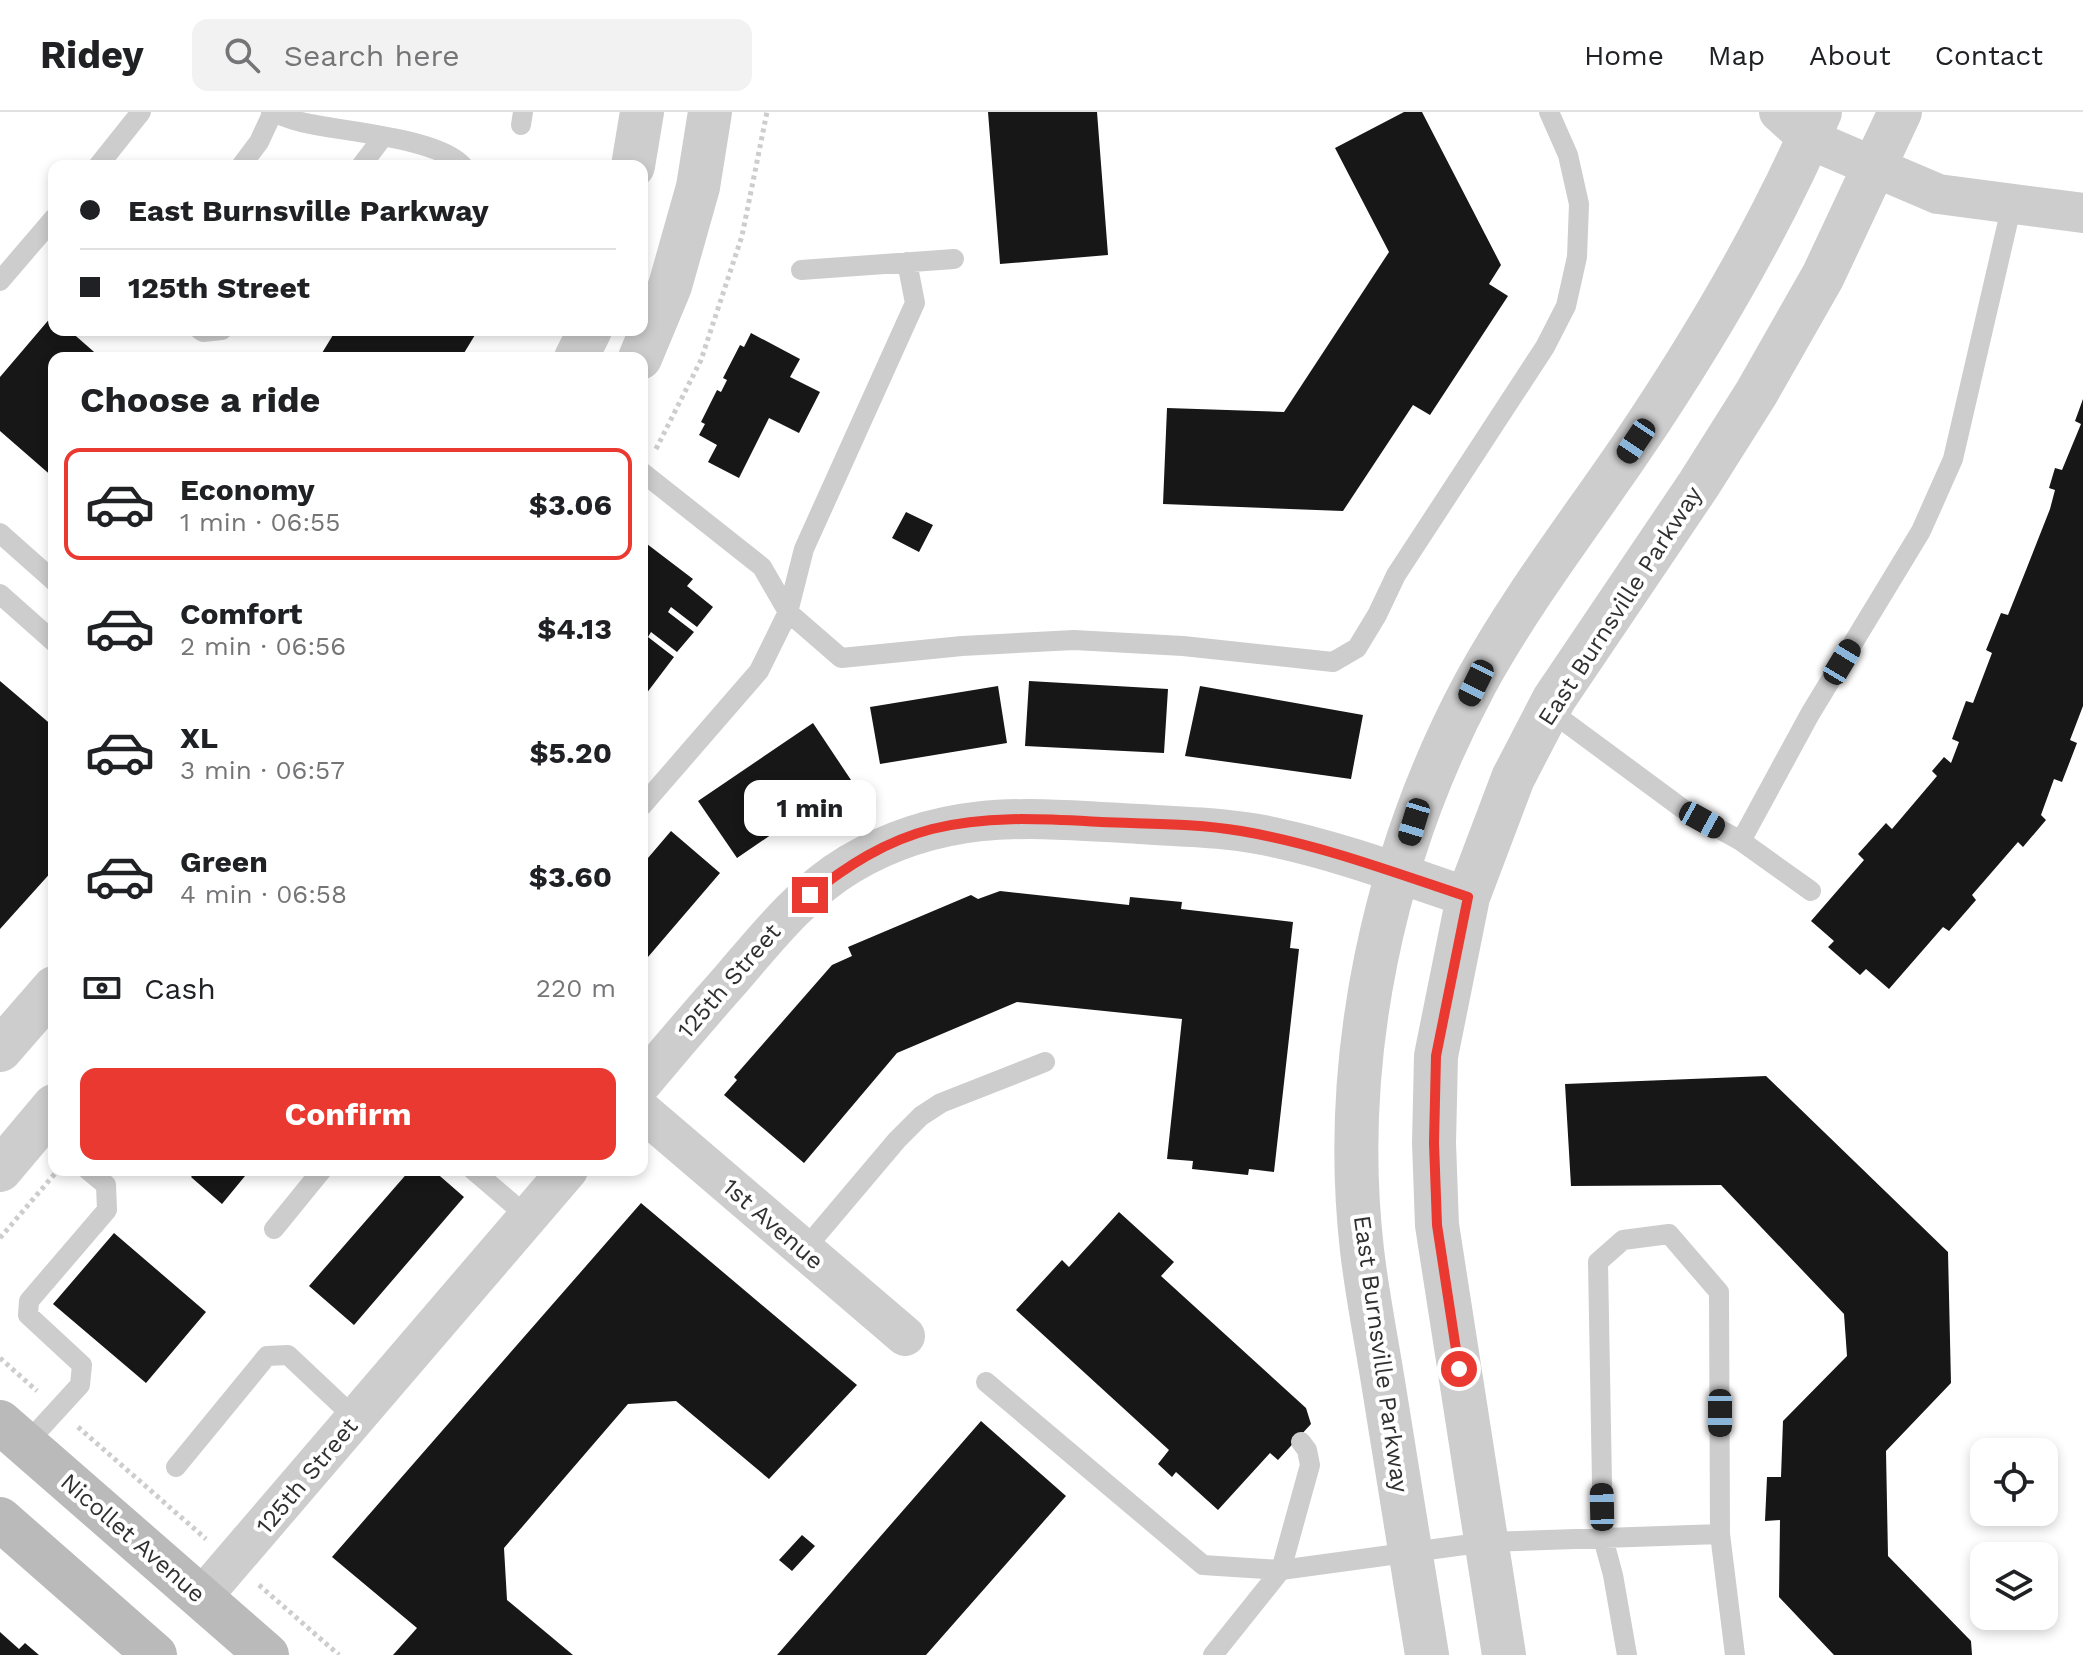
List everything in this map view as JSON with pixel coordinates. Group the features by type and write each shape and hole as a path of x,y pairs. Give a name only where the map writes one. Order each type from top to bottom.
{"main road":[{"name":"Nicollet Avenue","path":"13,1433 267,1655"},
{"path":"0,1519 155,1655"}],"street":[{"path":"634,160 642,112"},
{"path":"642,352 670,286 682,244 698,187 710,112"},
{"name":"East Burnsville Parkway","path":"1504,1655 1437,1225 1434,1168 1436,1056 1468,897 1513,778 1549,710 1757,392 1823,276 1900,112"},
{"path":"1803,121 1875,168 1938,194 2083,213"},
{"name":"East Burnsville Parkway","path":"1427,1655 1362,1249 1357,1155 1361,1065 1372,973 1414,822 1437,764 1476,683 1512,623 1687,361 1753,249 1803,121"},
{"name":"125th Street","path":"648,1076 780,922 810,895 848,865 889,844 930,829 1017,817 1237,830 1310,846 1468,897"},
{"path":"0,1050 48,995"},
{"name":"1st Avenue","path":"648,1116 905,1336"},
{"path":"0,1170 48,1126"},
{"name":"125th Street","path":"201,1598 563,1176"}],"lane":[{"path":"103,160 141,112"},
{"path":"246,160 259,142 272,112 299,122 439,151 458,160"},
{"path":"648,477 762,567 788,612 841,658 962,646 1074,640 1183,646 1333,662 1357,648 1396,575 1545,347 1566,306 1577,257 1579,204 1568,155 1549,112"},
{"path":"366,160 383,137"},
{"path":"1741,841 1810,714 1921,531 1953,459 2012,204"},
{"path":"0,281 48,225"},
{"path":"801,270 954,259"},
{"path":"648,799 759,671 788,612 804,549 915,303 907,262"},
{"path":"0,533 48,576"},
{"path":"0,594 48,637"},
{"path":"1549,710 1683,809 1741,841 1811,891"},
{"path":"804,1250 921,1116 941,1103 1045,1062"},
{"path":"13,1433 58,1409 80,1385 82,1365 28,1315 29,1301 107,1210 106,1185 95,1176"},
{"path":"274,1229 317,1176"},
{"path":"480,1176 528,1217"},
{"path":"1627,1655 1603,1538 1598,1262 1623,1240 1669,1234 1719,1292 1720,1534 1735,1655"},
{"path":"176,1467 267,1356 288,1355 356,1419"},
{"path":"986,1382 1203,1565 1281,1570 1486,1542 1720,1534"},
{"path":"1213,1655 1281,1570 1310,1465 1307,1450 1301,1442"}],"path":[{"path":"648,461 701,360 742,236 767,112"},
{"path":"0,1238 53,1176"},
{"path":"0,1358 339,1655"}],"building":[{"path":"988,112 1097,112 1108,255 1000,264"},
{"path":"1404,112 1422,112 1501,265 1489,284 1508,296 1430,415 1413,405 1343,511 1163,504 1167,408 1284,412 1389,252 1335,148"},
{"path":"48,321 48,336 76,336 94,352 48,352 48,473 0,431 0,377"},
{"path":"751,333 800,359 790,377 820,392 799,433 769,418 739,478 708,462 717,445 699,435 705,424 701,422 717,390 721,392 727,380 723,378 740,345 744,347"},
{"path":"332,336 474,336 465,352 323,352"},
{"path":"2083,399 2083,706 2070,740 2077,743 2062,782 2054,779 2041,815 2046,820 2023,847 2018,842 1972,895 1976,900 1949,931 1943,927 1889,989 1866,969 1860,975 1828,947 1834,941 1811,921 1864,860 1858,854 1886,823 1892,829 1937,776 1932,771 1944,757 1951,763 1959,742 1952,739 1966,701 1973,703 1992,653 1986,650 2001,613 2008,615 2050,509 2055,490 2049,488 2055,468 2062,470 2081,424 2075,421"},
{"path":"906,512 933,525 919,552 892,538"},
{"path":"648,545 693,579 687,586 713,607 697,627 671,607 668,612 694,632 677,652 651,632 648,637"},
{"path":"648,637 674,657 648,691"},
{"path":"0,681 48,722 48,876 0,929"},
{"path":"1029,681 1168,689 1164,753 1025,746"},
{"path":"998,686 1007,743 880,764 870,707"},
{"path":"1200,686 1363,715 1351,779 1185,756"},
{"path":"813,723 851,780 737,858 698,801"},
{"path":"671,831 720,873 648,957 648,858"},
{"path":"1000,891 1129,905 1130,897 1182,902 1181,909 1293,922 1290,948 1299,949 1274,1172 1249,1169 1248,1175 1192,1169 1193,1161 1167,1159 1182,1019 1017,1002 897,1053 804,1163 724,1095 737,1080 734,1077 832,965 852,956 848,947 971,895 978,899"},
{"path":"1766,1076 1948,1252 1951,1383 1886,1451 1888,1556 1971,1641 1972,1655 1834,1655 1779,1597 1780,1520 1765,1521 1767,1477 1781,1477 1783,1421 1847,1356 1844,1314 1721,1185 1571,1186 1565,1084"},
{"path":"192,1176 245,1176 222,1204"},
{"path":"405,1176 440,1176 464,1197 354,1325 309,1286"},
{"path":"641,1203 857,1385 769,1479 676,1401 628,1404 504,1548 507,1600 573,1655 393,1655 417,1628 332,1557"},
{"path":"1119,1212 1174,1262 1161,1276 1306,1408 1311,1424 1278,1460 1270,1453 1218,1510 1176,1472 1172,1477 1158,1464 1169,1450 1016,1310 1062,1260 1069,1267"},
{"path":"114,1233 206,1312 146,1383 53,1304"},
{"path":"981,1421 1066,1496 926,1655 777,1655"},
{"path":"802,1535 815,1546 792,1571 779,1560"},
{"path":"0,1632 19,1649 25,1643 39,1655 0,1655"}],"route":[{"path":"810,895 848,865 889,844 930,829 1017,817 1237,830 1310,846 1468,897 1436,1056 1434,1143 1437,1225 1459,1369"}]}
